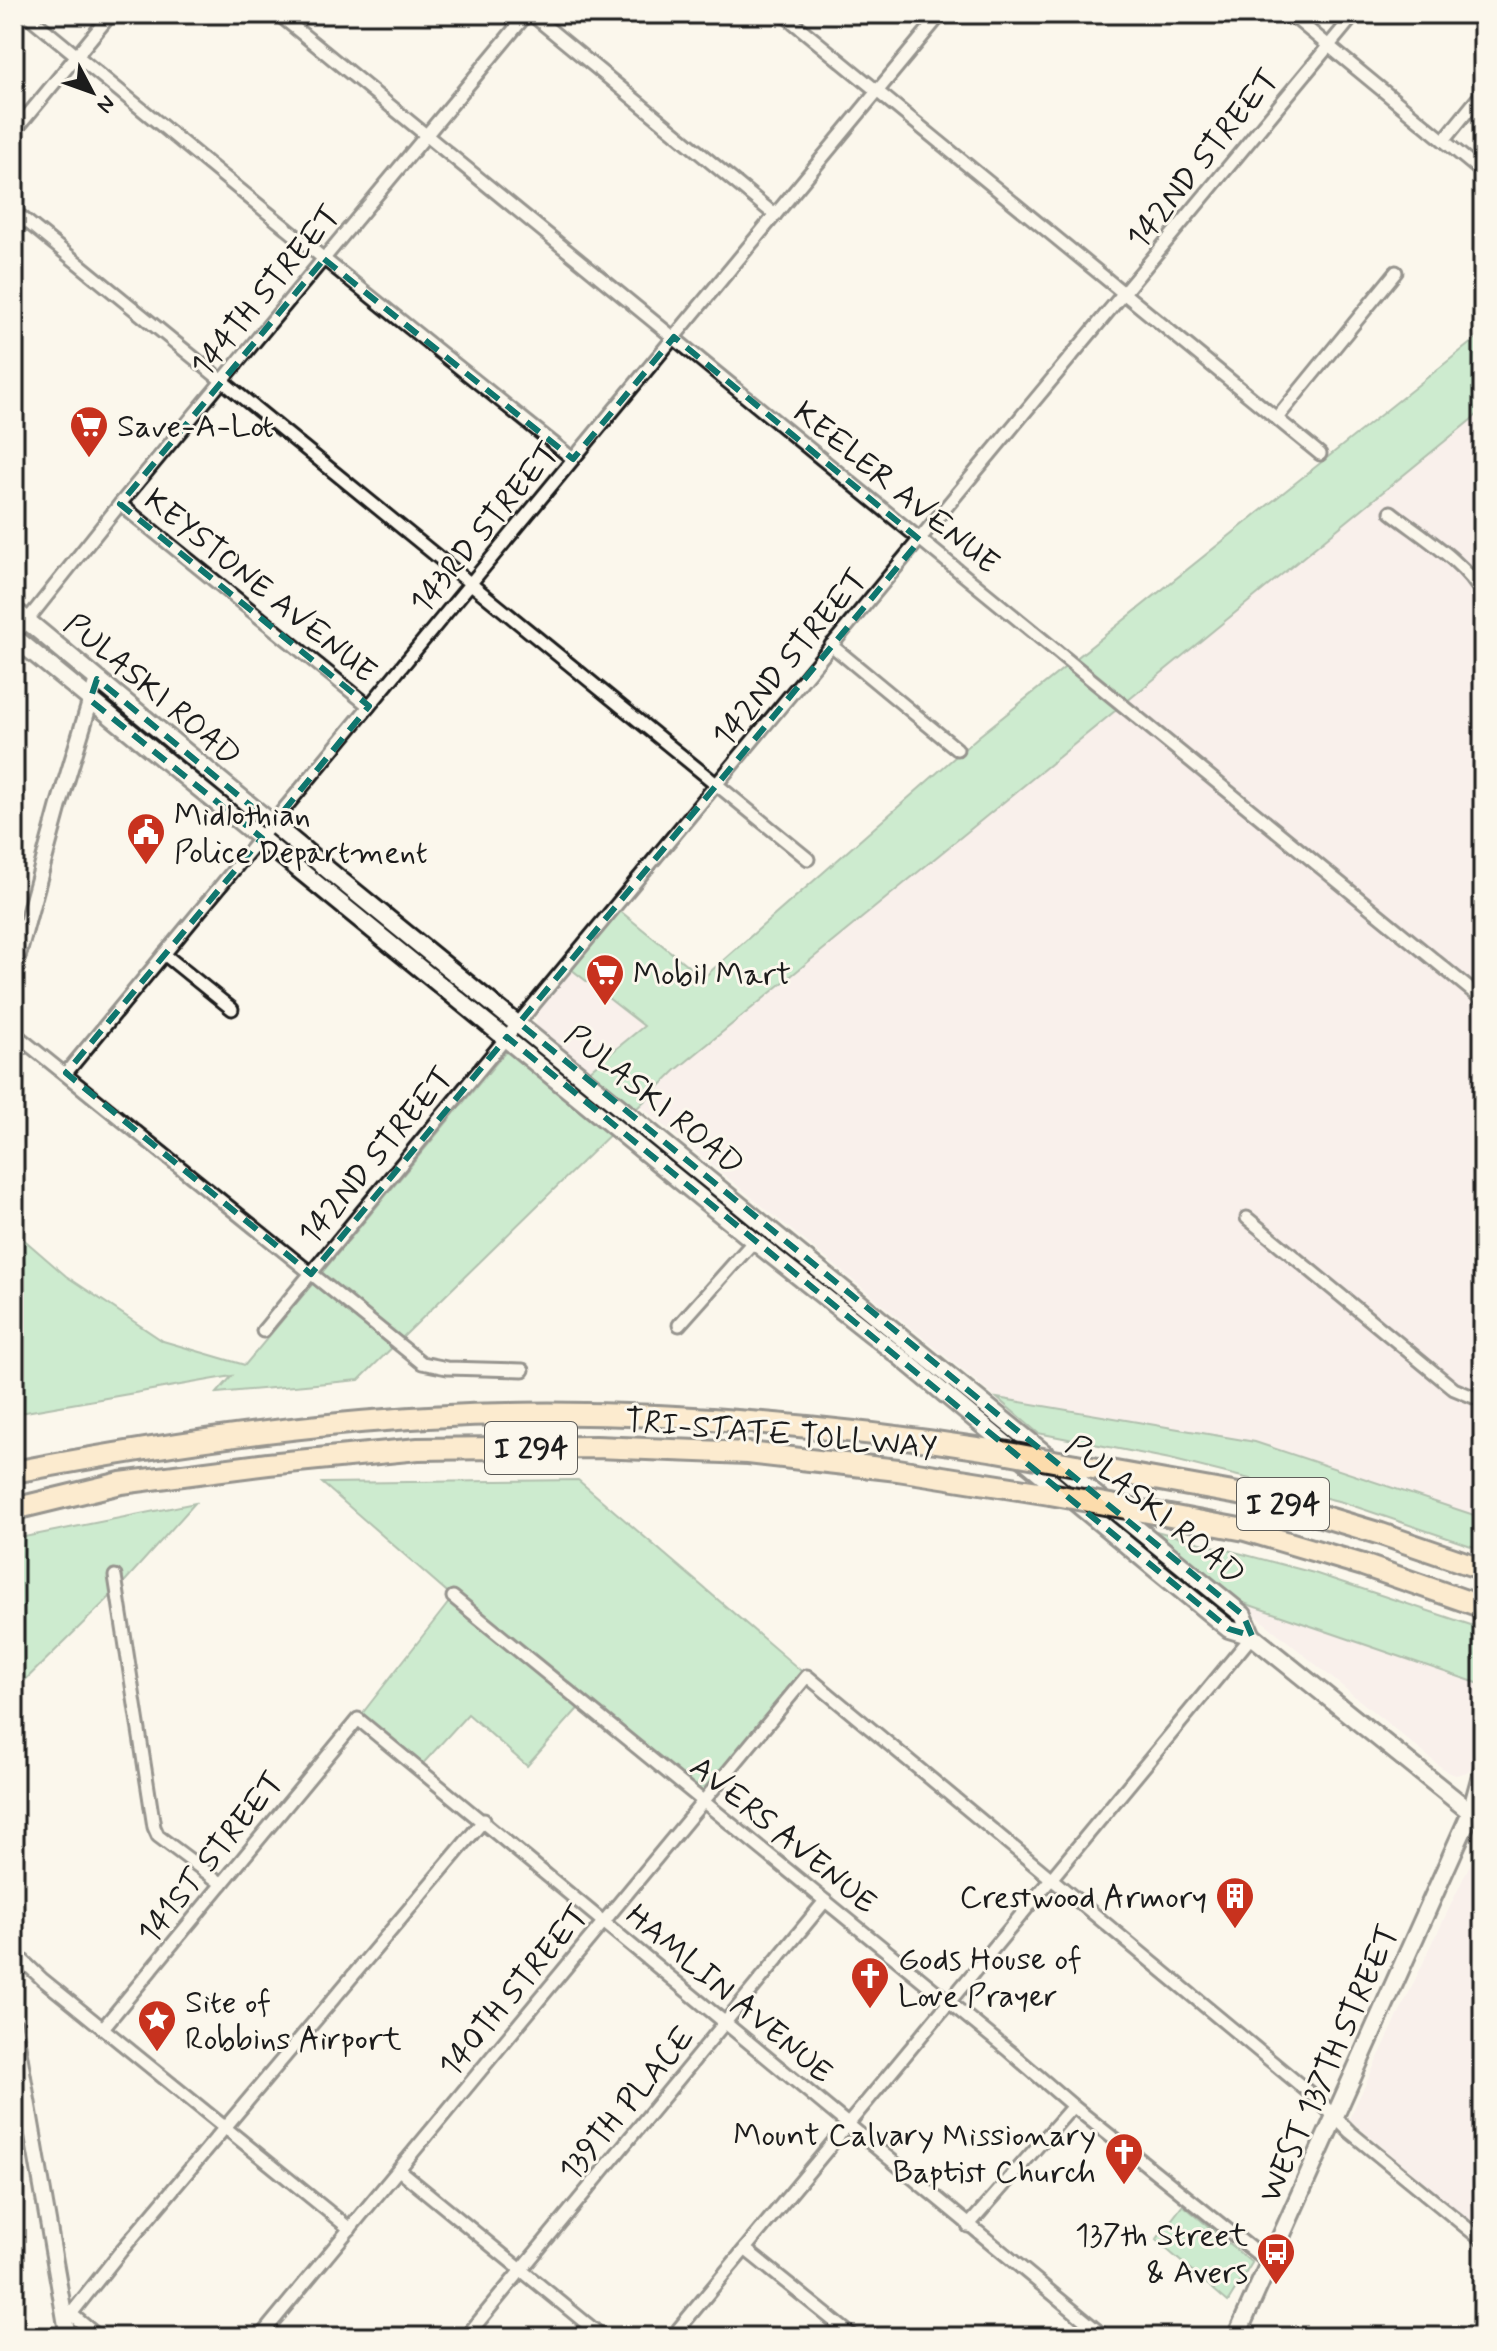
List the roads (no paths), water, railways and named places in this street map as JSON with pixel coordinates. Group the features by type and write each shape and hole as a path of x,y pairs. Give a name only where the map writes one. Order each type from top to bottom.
{"highway":[{"name":"TRI-STATE TOLLWAY","path":"14,1472 130,1450 429,1417 609,1414 762,1421 913,1438 1261,1498 1483,1569"},
{"name":"TRI-STATE TOLLWAY","path":"14,1509 121,1483 418,1449 552,1447 748,1453 898,1470 1245,1530 1363,1565 1483,1607"}],"main road":[{"name":"PULASKI ROAD","path":"21,616 1243,1615 1252,1636"},
{"name":"PULASKI ROAD","path":"14,637 903,1359 1229,1629 1252,1636 1477,1817"},
{"path":"1477,1817 1483,1768"},
{"path":"1477,1817 1483,1794"},
{"name":"WEST 137TH STREET","path":"1236,2337 1334,2116 1477,1817"}],"street":[{"path":"26,14 573,459"},
{"path":"14,132 111,14"},
{"name":"KEELER AVENUE","path":"278,14 1483,1000"},
{"path":"529,14 775,215"},
{"name":"144TH STREET","path":"14,637 21,616 120,504 529,14"},
{"path":"783,14 1320,454"},
{"name":"143RD STREET","path":"66,1073 941,14"},
{"path":"1290,14 1483,173"},
{"name":"142ND STREET","path":"263,1331 1355,14"},
{"path":"1444,140 1483,92"},
{"path":"14,211 808,859"},
{"path":"1277,418 1396,272"},
{"name":"KEYSTONE AVENUE","path":"120,504 369,706"},
{"path":"1391,512 1459,566 1477,584 1483,596"},
{"path":"831,645 957,749"},
{"path":"14,970 97,679"},
{"path":"164,954 232,1009"},
{"path":"14,1033 422,1363 447,1368 523,1370"},
{"path":"1247,1218 1454,1389 1483,1401"},
{"path":"679,1325 754,1241"},
{"path":"115,1576 154,1827 158,1836 222,1884"},
{"name":"AVERS AVENUE","path":"453,1597 1269,2263"},
{"path":"672,2337 1252,1636"},
{"name":"140TH STREET","path":"260,2337 807,1676 1051,1879"},
{"name":"141ST STREET","path":"103,2028 358,1719"},
{"name":"HAMLIN AVENUE","path":"358,1719 484,1820 847,2126 1105,2337"},
{"path":"67,2310 484,1820"},
{"path":"1051,1879 1483,2241"},
{"name":"139TH PLACE","path":"466,2337 825,1901"},
{"path":"14,1952 42,1979 350,2229"},
{"path":"14,2025 20,2104 67,2310 68,2337"},
{"path":"968,2226 1073,2106"},
{"path":"399,2170 603,2337"},
{"path":"745,2249 854,2337"},
{"path":"67,2310 99,2337"}],"place":[{"name":"Save-A-Lot","path":"89,459"},
{"name":"Midlothian Police Department","path":"146,866"},
{"name":"Mobil Mart","path":"605,1007"},
{"name":"Crestwood Armory","path":"1235,1930"},
{"name":"Gods House of Love Prayer","path":"870,2010"},
{"name":"Site of Robbins Airport","path":"157,2053"},
{"name":"Mount Calvary Missionary Baptist Church","path":"1124,2186"},
{"name":"137th Street & Avers","path":"1276,2286"}]}
